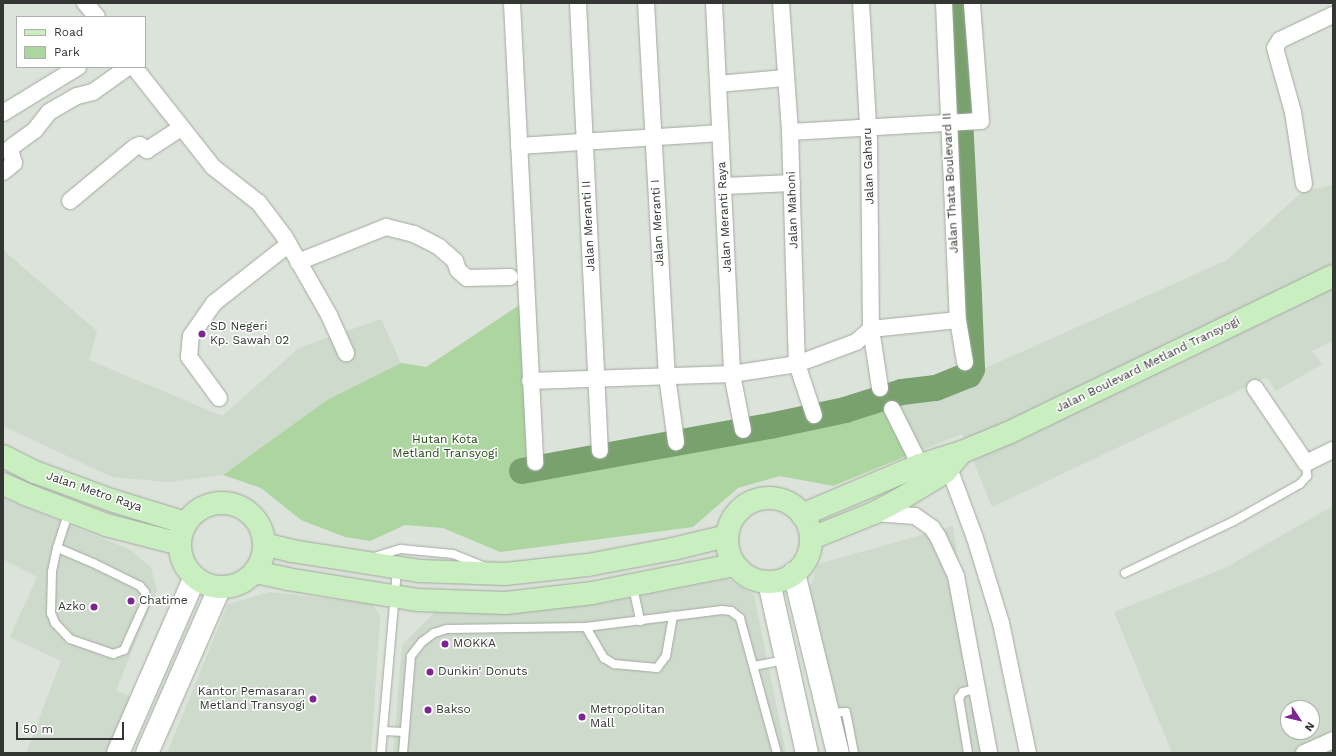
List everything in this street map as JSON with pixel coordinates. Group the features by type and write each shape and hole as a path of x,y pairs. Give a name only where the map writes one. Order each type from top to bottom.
{"main road":[{"name":"Jalan Boulevard Metland Transyogi","path":"952,459 1333,276"},
{"name":"Jalan Metro Raya","path":"3,456 35,472 100,496 186,523"},
{"path":"802,515 920,464 952,459"},
{"path":"812,538 874,514 952,459"},
{"name":"Jalan Metro Raya","path":"3,484 106,525 180,544"},
{"path":"759,499 785,501 802,515 808,524 812,538 804,564 794,573 782,580 769,582 750,578 734,565 727,546 727,536 730,523 737,512 747,504 759,499"},
{"path":"226,503 238,506 257,521 264,544 262,558 255,572 239,583 220,587 206,584 195,577 184,562 180,544 186,523 197,512 210,505 226,503"},
{"path":"264,544 360,562 420,571 505,574 588,565 673,549 727,536"},
{"path":"255,572 286,579 418,600 506,603 592,593 734,565"}],"street":[{"path":"85,3 96,16"},
{"path":"512,3 535,462"},
{"name":"Jalan Meranti II","path":"578,3 600,450"},
{"name":"Jalan Meranti I","path":"646,3 667,376 676,442"},
{"name":"Jalan Meranti Raya","path":"714,3 732,374 742,430"},
{"name":"Jalan Mahoni","path":"781,3 785,78 790,132 797,364 814,415"},
{"name":"Jalan Gaharu","path":"861,3 868,127 871,329 880,388"},
{"name":"Jalan Thata Boulevard II","path":"944,3 964,123"},
{"name":"Jalan Thata Boulevard II","path":"964,362 958,320 964,123 972,3"},
{"path":"1304,184 1301,150 1293,112 1275,48 1280,40 1333,15"},
{"path":"3,113 76,68"},
{"path":"3,172 14,163 10,149 35,130 49,112 77,96 93,92 127,68"},
{"path":"135,68 181,128 213,166 258,203 289,244 329,314 346,353"},
{"path":"718,84 785,78"},
{"path":"790,132 964,123"},
{"path":"70,201 135,147 140,145 147,150 181,128"},
{"path":"519,146 654,136 721,133"},
{"path":"724,186 792,183"},
{"path":"298,262 386,227 414,234 439,247 455,261 465,278 510,277"},
{"path":"218,398 189,357 191,336 214,303 289,244"},
{"path":"530,381 732,374 797,364 856,342 871,329 958,320"},
{"path":"1255,388 1306,463 1333,450"},
{"path":"892,409 920,464"},
{"path":"952,459 1001,623 1028,753"},
{"path":"874,514 915,516 932,528 938,537 956,576 975,689 989,753"},
{"path":"794,573 838,753"},
{"path":"118,753 195,577"},
{"path":"769,582 807,753"},
{"path":"147,753 220,587"},
{"path":"1304,753 1333,740"}],"lane":[{"path":"1125,573 1234,521 1300,484 1307,476 1306,463"},
{"path":"57,548 140,586 145,592 146,601 124,650 114,654 70,639 55,623 51,613 52,572 57,548 70,510"},
{"path":"360,562 401,549 453,554 505,574"},
{"path":"381,753 393,596 397,567"},
{"path":"632,585 640,621"},
{"path":"403,753 411,656 422,642 434,633 447,629 586,627 722,610 736,614 740,618 748,640 777,753"},
{"path":"586,627 604,658 614,664 658,668 666,656 673,616"},
{"path":"754,666 786,659"},
{"path":"968,753 959,698 962,692 975,689"},
{"path":"828,714 846,712 854,753"},
{"path":"382,731 404,732"}],"shaded area":[{"path":"1333,185 1333,341 1312,351 1322,364 1276,391 1267,377 992,507 962,434 909,455 885,401 970,375 1227,260 1302,192"},
{"path":"3,250 97,331 89,360 222,416 299,348 381,319 401,363 327,400 223,475 169,482 112,477 3,426"},
{"path":"3,498 131,550 151,568 157,590 116,690 132,698 111,753 26,753 61,661 10,637 37,577 3,559"},
{"path":"1333,506 1333,753 1172,753 1114,612 1227,567"},
{"path":"953,526 987,753 843,753 810,587 818,564"},
{"path":"727,579 754,595 786,753 393,753 402,645 438,609 527,611 603,603"},
{"path":"269,592 373,604 380,616 371,753 167,753 228,604"}],"green space":[{"name":"Hutan Kota Metland Transyogi","path":"521,304 529,482 885,401 909,455 833,486 780,476 738,488 693,527 500,552 443,528 405,525 370,541 345,537 301,520 261,488 223,475 327,400 401,363 426,367"}],"waterway":[{"path":"522,471 770,426 845,410 902,392 936,388 969,375 972,369 954,3"}],"place":[{"name":"SD Negeri Kp. Sawah 02","path":"202,334"},
{"name":"Chatime","path":"131,601"},
{"name":"Azko","path":"94,607"},
{"name":"MOKKA","path":"445,644"},
{"name":"Dunkin' Donuts","path":"430,672"},
{"name":"Kantor Pemasaran Metland Transyogi","path":"313,699"},
{"name":"Bakso","path":"428,710"},
{"name":"Metropolitan Mall","path":"582,717"}]}
